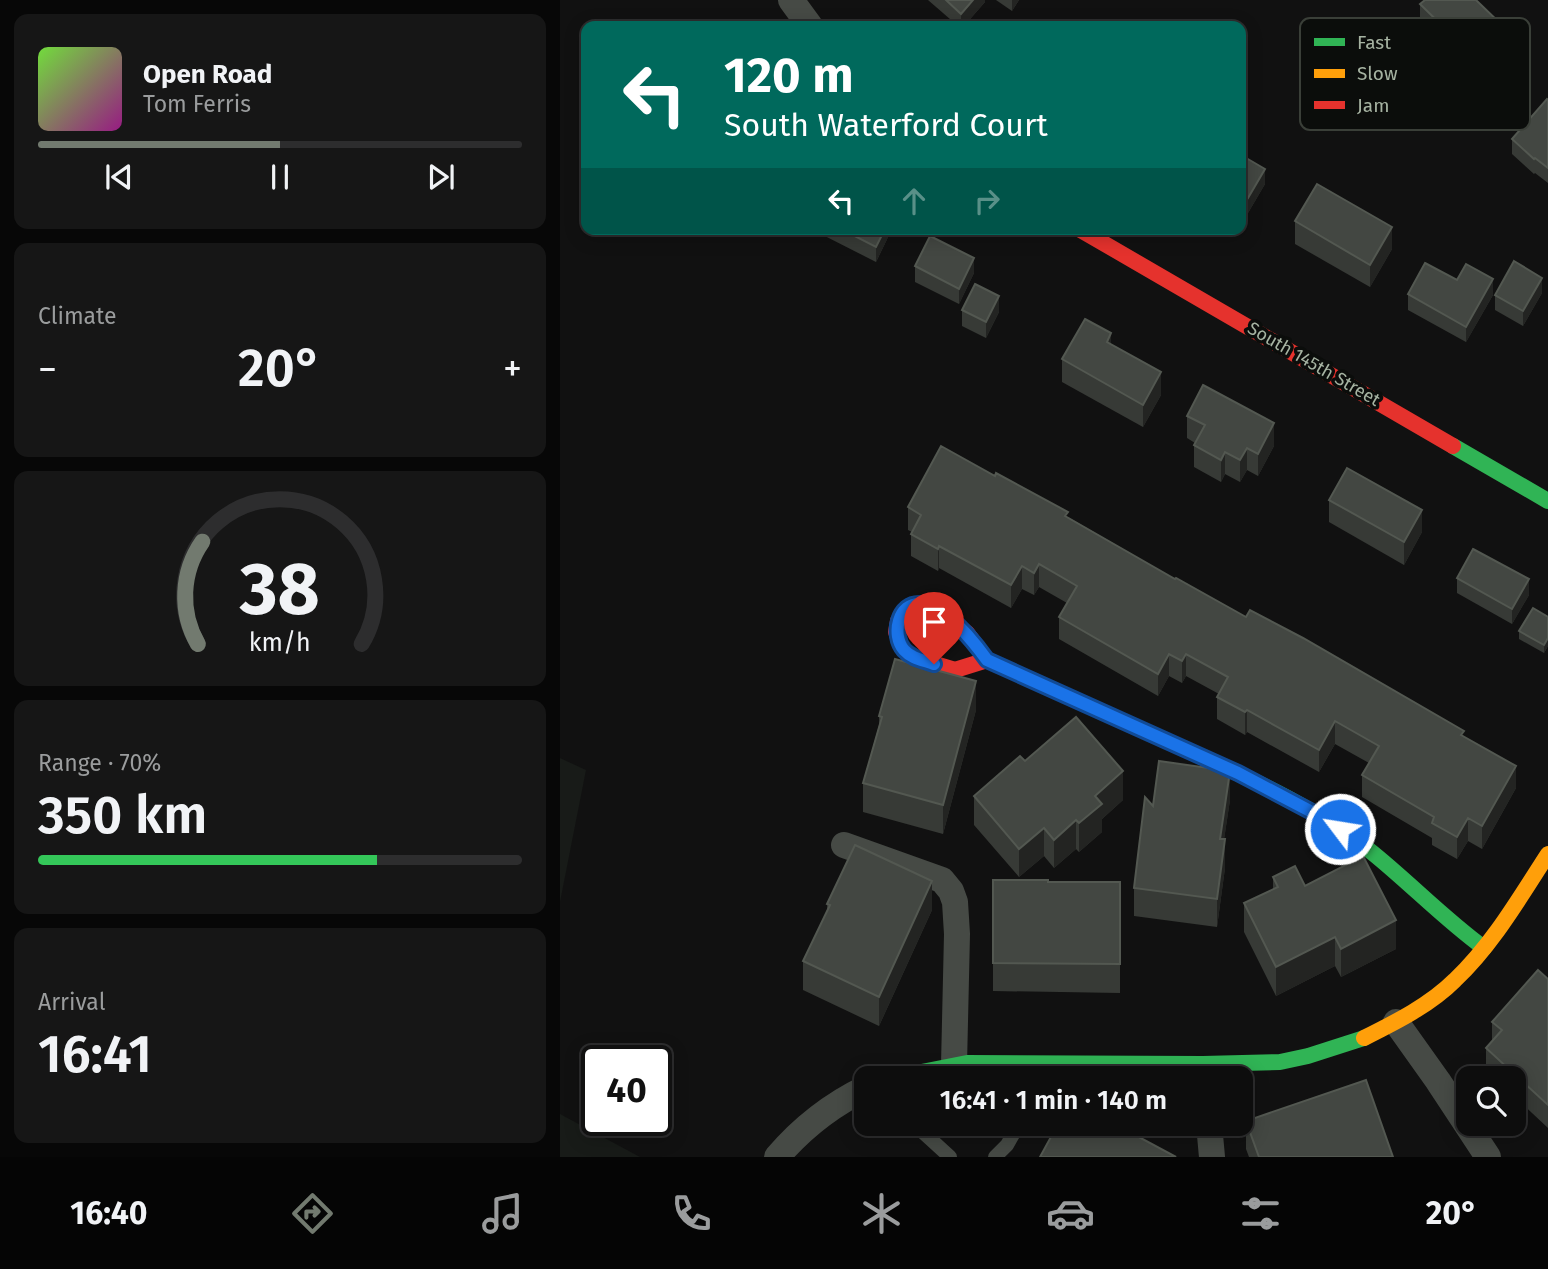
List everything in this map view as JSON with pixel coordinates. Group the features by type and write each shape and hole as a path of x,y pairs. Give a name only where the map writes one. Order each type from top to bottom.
{"street":[{"path":"791,0 806,21"},
{"name":"South 145th Street","path":"1089,235 1548,500"},
{"path":"987,660 955,670 912,657 902,648 896,632 898,621 912,606 920,604 935,608 967,633 987,660 1238,773 1312,812 1369,850 1456,927 1484,948"},
{"path":"844,845 942,880 951,891 956,902 957,934 954,1065"},
{"path":"1246,1066 1308,1056 1364,1038 1437,996 1457,979 1502,926 1548,854"},
{"path":"1396,1022 1488,1157"},
{"path":"949,1066 969,1066"},
{"path":"777,1157 790,1142 831,1109 854,1095"},
{"path":"1210,1136 1212,1157"}],"lane":[{"path":"927,1136 950,1157"},
{"path":"995,1157 1012,1136"}],"shaded area":[{"path":"560,758 586,770 560,902"},
{"path":"560,1114 581,1125 581,1136 601,1136 640,1157 560,1157"}],"building":[{"path":"946,0 973,0 961,14"},
{"path":"1425,0 1476,0 1495,18 1434,18 1420,4"},
{"path":"1547,99 1548,168 1512,139 1520,130 1530,130 1530,118"},
{"path":"1246,158 1265,169 1248,198 1246,197"},
{"path":"1317,184 1392,227 1370,265 1295,221"},
{"path":"853,235 882,235 876,247"},
{"path":"930,236 974,258 959,289 915,266"},
{"path":"1514,261 1542,278 1523,311 1495,295"},
{"path":"1425,263 1457,280 1466,264 1493,279 1466,327 1408,294"},
{"path":"975,284 999,296 986,322 962,310"},
{"path":"1085,319 1111,333 1107,342 1161,372 1143,405 1062,359"},
{"path":"1203,385 1274,423 1258,454 1247,448 1240,460 1225,452 1221,460 1194,445 1205,425 1187,416"},
{"path":"941,446 1068,512 1065,516 1246,617 1250,610 1303,638 1464,731 1461,735 1516,766 1482,826 1468,818 1457,837 1432,823 1434,817 1362,775 1379,746 1335,721 1319,750 1247,710 1245,712 1217,697 1228,677 1186,654 1182,661 1169,654 1158,674 1059,617 1077,586 1039,564 1034,573 1022,566 1011,585 911,534 921,515 908,507"},
{"path":"1347,468 1422,510 1404,542 1329,500"},
{"path":"1473,549 1529,579 1512,609 1457,578"},
{"path":"1533,608 1548,617 1548,638 1544,645 1519,631"},
{"path":"895,659 976,681 943,805 863,783"},
{"path":"1076,717 1123,771 1095,796 1102,804 1079,823 1076,820 1054,840 1044,828 1019,849 974,796 1020,756 1025,761"},
{"path":"1159,761 1230,771 1220,839 1225,839 1217,899 1134,888 1145,797 1153,806"},
{"path":"855,845 932,881 879,997 803,961"},
{"path":"1363,856 1396,920 1341,949 1335,937 1276,967 1244,903 1278,887 1273,877 1295,866 1305,886"},
{"path":"993,880 1120,882 1120,964 993,963"},
{"path":"1538,970 1548,979 1548,1105 1526,1085 1526,1066 1506,1066 1486,1048 1502,1030 1492,1022"},
{"path":"1366,1080 1393,1157 1259,1157 1251,1136 1253,1119"},
{"path":"1051,1136 1137,1136 1176,1157 1040,1157"}],"traffic: fast":[{"path":"1453,446 1548,501"},
{"path":"1204,758 1289,799 1350,836 1484,948"},
{"path":"952,1066 967,1063 1280,1062 1364,1038"}],"traffic: slow":[{"path":"1364,1038 1424,1005 1455,980 1494,936 1548,854"}],"traffic: jam":[{"path":"1089,235 1453,446"},
{"path":"987,660 955,670 912,657 902,648 896,632 898,621 912,605 935,608 967,633 987,660 1204,758"}],"route":[{"path":"934,664 912,657 902,648 896,632 898,621 912,606 920,604 935,608 967,633 987,660 1238,773 1340,829"}]}
